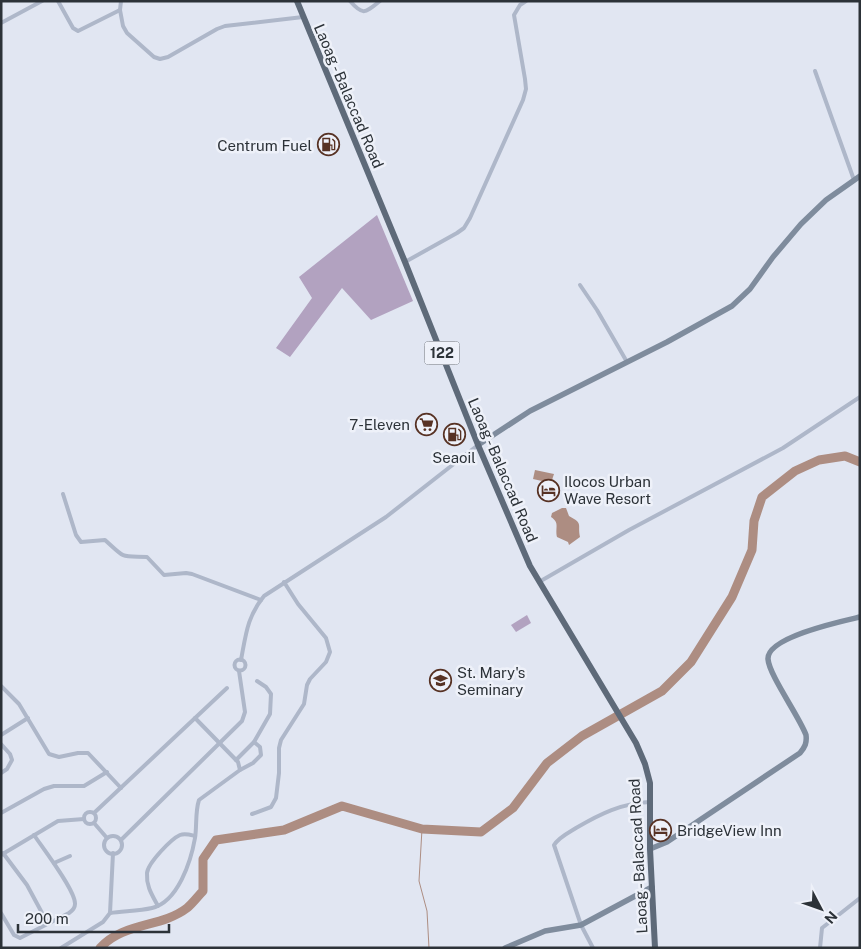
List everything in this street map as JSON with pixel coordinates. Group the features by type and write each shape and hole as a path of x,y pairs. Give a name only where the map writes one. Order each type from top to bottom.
{"main road":[{"name":"Laoag - Balaccad Road","path":"297,1 406,262 478,445 523,550 539,582 636,743 648,772 656,948"}],"street":[{"path":"1,23 42,1"},
{"path":"58,1 73,28 78,31 120,10"},
{"path":"121,1 120,10 123,26 127,33 148,54 160,59 168,57 216,29 225,26 303,16"},
{"path":"350,1 362,12 367,11 380,1"},
{"path":"406,262 457,233 464,228 470,218 524,100 525,79 514,15 520,5 526,1"},
{"path":"815,71 854,180"},
{"path":"241,660 249,620 264,596 380,521 478,445 530,411 667,342 732,306 750,289 773,257 801,224 826,200 860,176"},
{"path":"580,284 598,310 628,362"},
{"path":"539,582 629,530 783,448 860,397"},
{"path":"63,494 76,535 81,542 105,540 124,556 133,558 147,557 164,575 192,574 261,600"},
{"path":"252,814 271,807 276,798 281,740 304,704 307,685 310,679 326,662 330,652 326,638 298,604 284,582"},
{"path":"650,849 661,846 674,838 800,752 807,741 806,735 770,666 769,654 776,646 814,629 860,618"},
{"path":"239,671 246,667 245,662 241,660"},
{"path":"113,854 121,849 121,840 238,726 244,717 239,671 235,664 241,660"},
{"path":"236,760 254,742 269,718 271,708 269,691 256,681"},
{"path":"1,686 14,698 49,754 59,757 88,753 121,788"},
{"path":"84,819 86,814 94,813 227,688"},
{"path":"1,735 28,718"},
{"path":"195,718 236,760 240,765 240,770"},
{"path":"110,913 153,908 158,906 179,886 195,836 199,800 240,770 253,763 261,755 260,747 254,742"},
{"path":"1,744 10,754 12,760 7,769 1,774"},
{"path":"1,814 44,789 54,786 84,786 107,772"},
{"path":"594,948 582,925 556,853 556,842 605,812 636,802 650,802"},
{"path":"94,813 96,818 94,823"},
{"path":"48,924 27,885 2,854 58,821 84,819 89,824 94,823"},
{"path":"94,823 107,838"},
{"path":"158,906 147,882 148,866 178,836 186,834 195,836"},
{"path":"1,913 14,935 20,938 73,910 76,902 54,863 34,835"},
{"path":"107,838 116,836 121,840"},
{"path":"107,838 104,846 107,851 113,854"},
{"path":"61,948 68,946 103,922 110,913 113,854"},
{"path":"54,863 70,856"},
{"path":"505,948 546,932 582,925 652,887"},
{"path":"820,948 822,928 860,898"}],"shaded area":[{"path":"377,215 413,301 371,320 342,288 290,357 276,348 312,298 299,277"},
{"path":"535,470 554,474 551,483 533,479"},
{"path":"566,508 569,516 577,521 579,525 580,537 569,545 568,542 557,537 556,523 551,517 552,513"},
{"path":"527,615 531,623 516,632 511,625"}],"waterway":[{"path":"100,948 120,934 166,919 187,908 203,891 203,859 216,840 284,830 342,806 422,829 481,832 513,808 547,763 582,736 662,691 691,662 732,597 752,550 754,521 762,497 795,471 819,460 845,456 860,462"},
{"path":"422,829 419,881 427,911 429,948"}],"place":[{"name":"Centrum Fuel","path":"328,145"},
{"name":"7-Eleven","path":"426,424"},
{"name":"Seaoil","path":"454,434"},
{"name":"Ilocos Urban Wave Resort","path":"548,490"},
{"name":"St. Mary's Seminary","path":"441,681"},
{"name":"BridgeView Inn","path":"661,830"}]}
